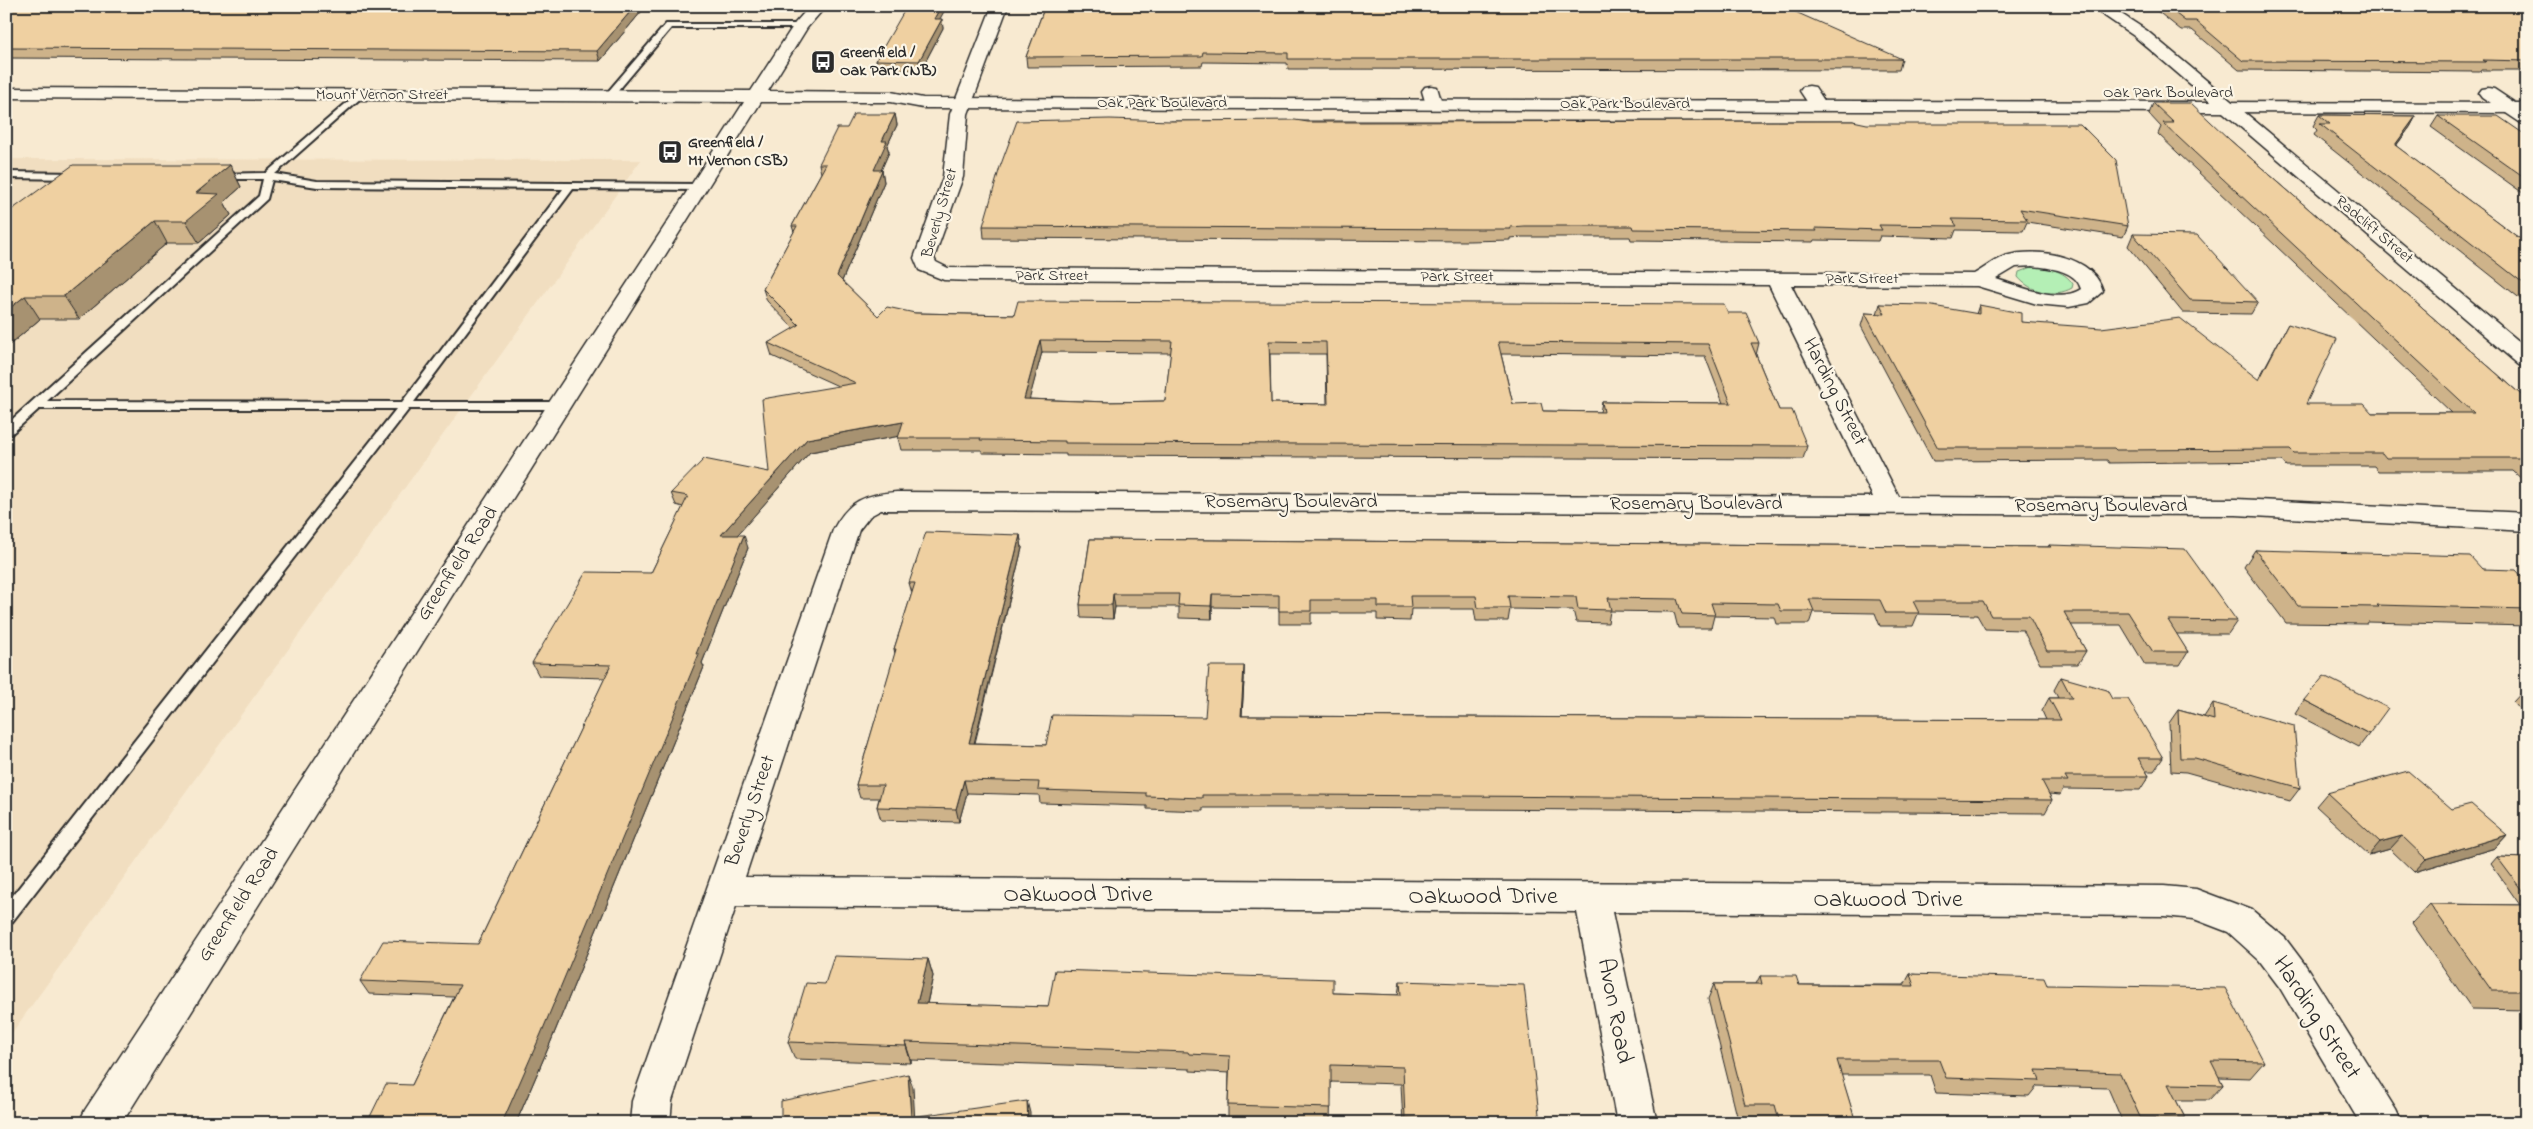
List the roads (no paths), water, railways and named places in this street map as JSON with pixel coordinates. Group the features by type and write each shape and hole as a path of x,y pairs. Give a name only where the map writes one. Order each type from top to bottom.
{"street":[{"name":"Greenfield Road","path":"99,1123 560,406 801,26 818,6"},
{"name":"Beverly Street","path":"936,272 926,266 924,258 953,178 959,114 1000,6"},
{"name":"Radclift Street","path":"2098,6 2140,33 2527,360"},
{"name":"Mount Vernon Street","path":"6,93 757,96"},
{"path":"2488,94 2518,108 2527,119"},
{"name":"Oak Park Boulevard","path":"2220,100 2527,94"},
{"name":"Oak Park Boulevard","path":"757,96 891,97 923,103 966,96 2220,100 2518,108"},
{"name":"Park Street","path":"936,272 984,276 1978,280"},
{"name":"Harding Street","path":"1777,278 1891,506"},
{"name":"Rosemary Boulevard","path":"865,506 875,502 897,500 2236,507 2521,527"},
{"name":"Beverly Street","path":"650,1123 652,1101 846,530 856,513 865,506"},
{"name":"Oakwood Drive","path":"723,891 2164,901 2196,904 2240,920"},
{"name":"Avon Road","path":"1592,898 1637,1123"},
{"name":"Harding Street","path":"2240,920 2272,949 2293,977 2382,1123"}],"lane":[{"path":"609,96 669,26 801,26"},
{"path":"6,432 264,196 268,176 359,95"},
{"path":"6,175 94,176"},
{"path":"210,176 268,176 317,184 569,188 698,187"},
{"path":"6,917 406,405 569,188"},
{"path":"37,405 560,406"}],"place":[{"name":"Greenfield / Oak Park (NB)","path":"823,62"},
{"name":"Greenfield / Mt Vernon (SB)","path":"670,152"}]}
